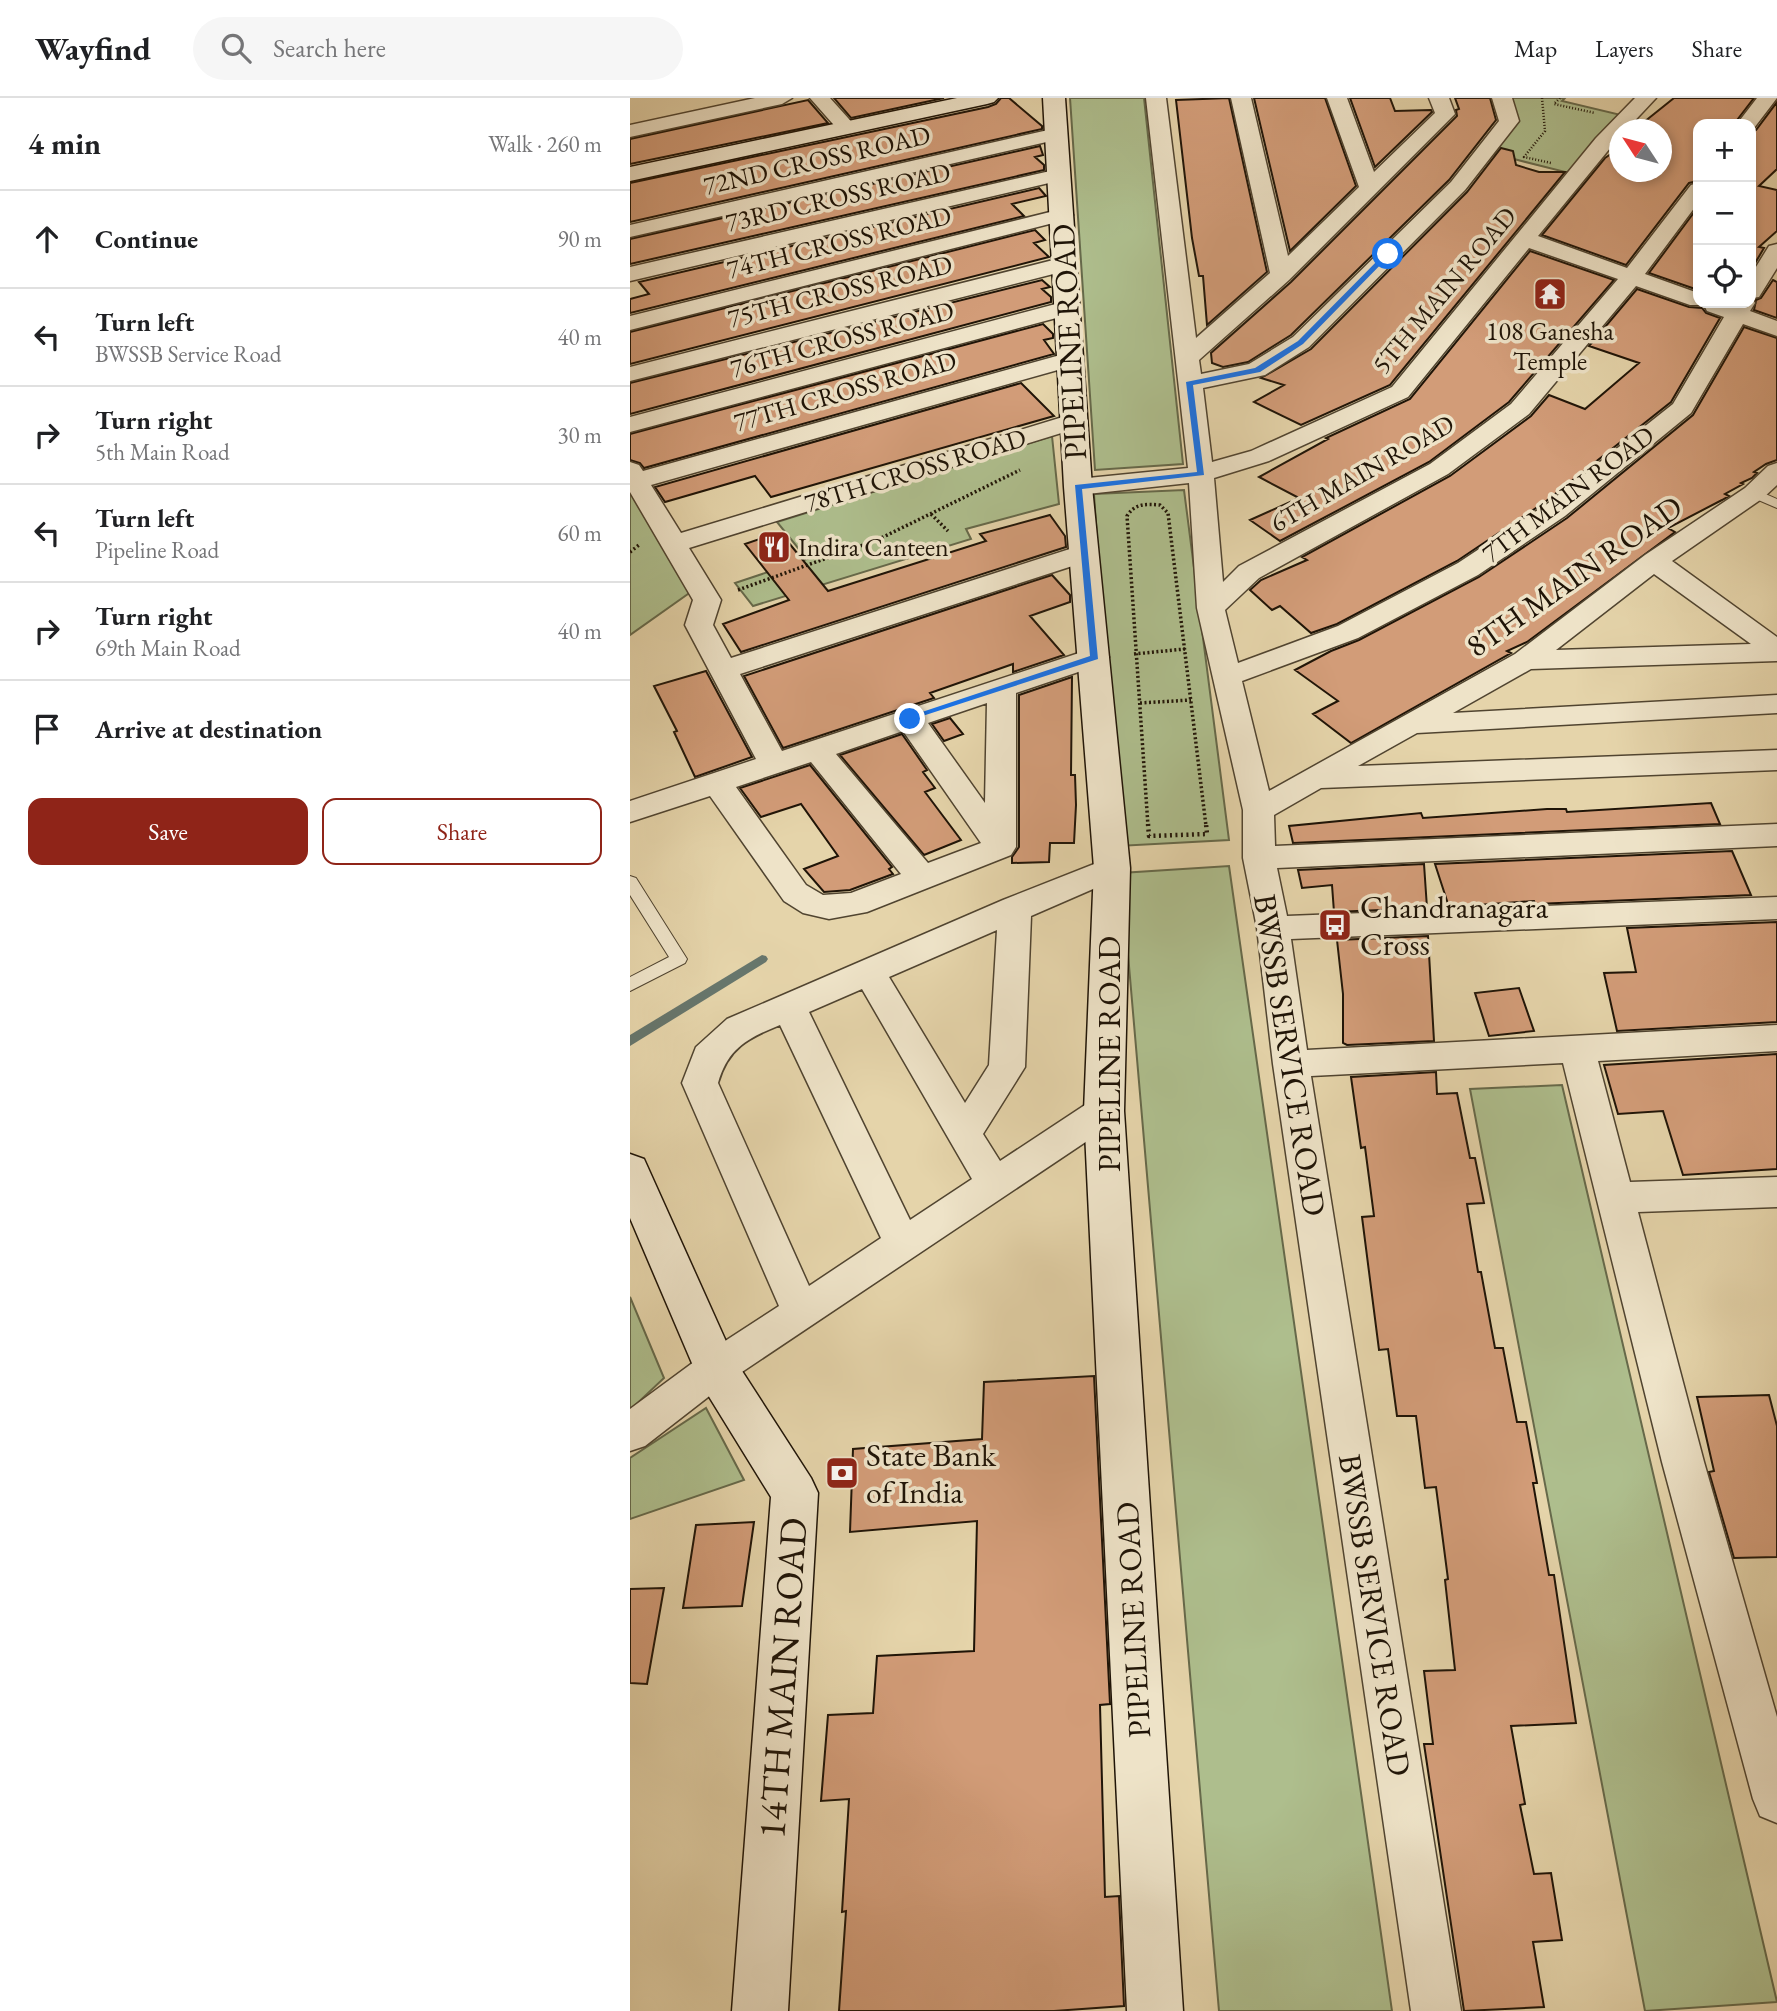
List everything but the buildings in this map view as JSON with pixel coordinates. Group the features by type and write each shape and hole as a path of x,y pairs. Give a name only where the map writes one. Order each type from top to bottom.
{"street":[{"path":"630,131 782,98"},
{"path":"820,98 847,128"},
{"path":"630,174 987,98"},
{"name":"BWSSB SERVICE ROAD","path":"1156,98 1201,474 1212,608 1258,810 1259,858 1273,928 1291,1064 1436,2011"},
{"path":"1241,98 1281,275"},
{"path":"1337,98 1370,188"},
{"path":"1186,359 1281,275 1445,114 1439,98"},
{"path":"1189,384 1257,370 1301,342 1458,186 1509,121 1502,98"},
{"name":"5TH MAIN ROAD","path":"1078,487 1201,474 1260,456 1400,392 1603,142 1646,98"},
{"path":"1751,119 1767,98"},
{"name":"PIPELINE ROAD","path":"1055,116 1078,487 1086,553 1112,868 1104,1111 1156,2011"},
{"name":"72ND CROSS ROAD","path":"630,231 1055,116"},
{"name":"73RD CROSS ROAD","path":"630,274 1059,175"},
{"name":"6TH MAIN ROAD","path":"1212,608 1249,572 1439,469 1520,409 1633,275 1693,196"},
{"name":"74TH CROSS ROAD","path":"630,323 1062,215"},
{"path":"1525,239 1693,298"},
{"path":"1756,284 1777,251"},
{"name":"75TH CROSS ROAD","path":"630,373 1065,264"},
{"name":"76TH CROSS ROAD","path":"630,425 1068,308"},
{"path":"1740,309 1777,329"},
{"name":"7TH MAIN ROAD","path":"1223,661 1348,632 1468,569 1556,510 1682,408 1740,309"},
{"name":"77TH CROSS ROAD","path":"633,476 1071,359"},
{"name":"78TH CROSS ROAD","path":"674,544 1075,432"},
{"name":"8TH MAIN ROAD","path":"1258,810 1525,660 1654,561 1765,498 1777,471"},
{"path":"633,476 708,600 699,625 774,764"},
{"path":"723,670 1086,553"},
{"path":"1654,561 1777,651"},
{"path":"1525,660 1777,651"},
{"path":"630,812 1095,657"},
{"path":"1000,847 1002,689"},
{"path":"1407,725 1777,704"},
{"path":"910,719 1000,847"},
{"path":"817,750 922,878"},
{"path":"1311,779 1777,760"},
{"path":"717,783 795,893 814,905 829,908 856,904 1000,847"},
{"path":"1259,858 1777,835"},
{"path":"802,1312 700,1083 708,1056 739,1028 1112,868"},
{"path":"965,1133 1007,1067 1015,908"},
{"path":"1273,928 1777,908"},
{"path":"870,974 995,1184"},
{"path":"789,1007 903,1244"},
{"path":"1291,1064 1777,1038"},
{"path":"1577,1049 1683,1462 1777,1799"},
{"path":"630,1433 716,1368 1104,1111"},
{"name":"14TH MAIN ROAD","path":"630,1170 716,1368 795,1493 760,2011"},
{"path":"1615,1198 1777,1192"}],"lane":[{"path":"630,883 679,960 630,985"}],"path":[{"path":"1542,98 1545,131 1524,156 1556,164"},
{"path":"1560,98 1554,104 1599,114 1597,118"},
{"path":"708,600 877,540 931,514 1075,432"},
{"path":"1144,504 1160,505 1168,513 1191,700 1207,834 1149,836 1127,516 1132,508 1144,504"},
{"path":"931,514 947,531"},
{"path":"1095,657 1223,661"},
{"path":"1140,703 1191,700"}],"green space":[{"path":"1070,98 1144,98 1183,464 1095,470"},
{"path":"1508,98 1565,98 1562,101 1621,115 1617,119 1609,119 1609,128 1569,173 1494,154 1515,122"},
{"path":"1052,436 1059,504 966,529 971,539 753,606 735,583 807,559 777,522"},
{"path":"630,482 695,589 630,635"},
{"path":"1184,490 1229,840 1118,846 1094,494"},
{"path":"1229,866 1392,2011 1219,2011 1121,873"},
{"path":"1562,1085 1777,2002 1645,2011 1470,1089"},
{"path":"630,1297 664,1378 630,1410"},
{"path":"706,1408 744,1480 630,1519 630,1458"}],"waterway":[{"path":"630,1041 762,959"}],"place":[{"name":"108 Ganesha Temple","path":"1550,294"},
{"name":"Indira Canteen","path":"774,547"},
{"name":"Chandranagara Cross","path":"1335,925"},
{"name":"State Bank of India","path":"842,1473"}],"route":[{"path":"910,719 1095,657 1078,487 1201,474 1189,384 1257,370 1301,342 1388,254"}]}
